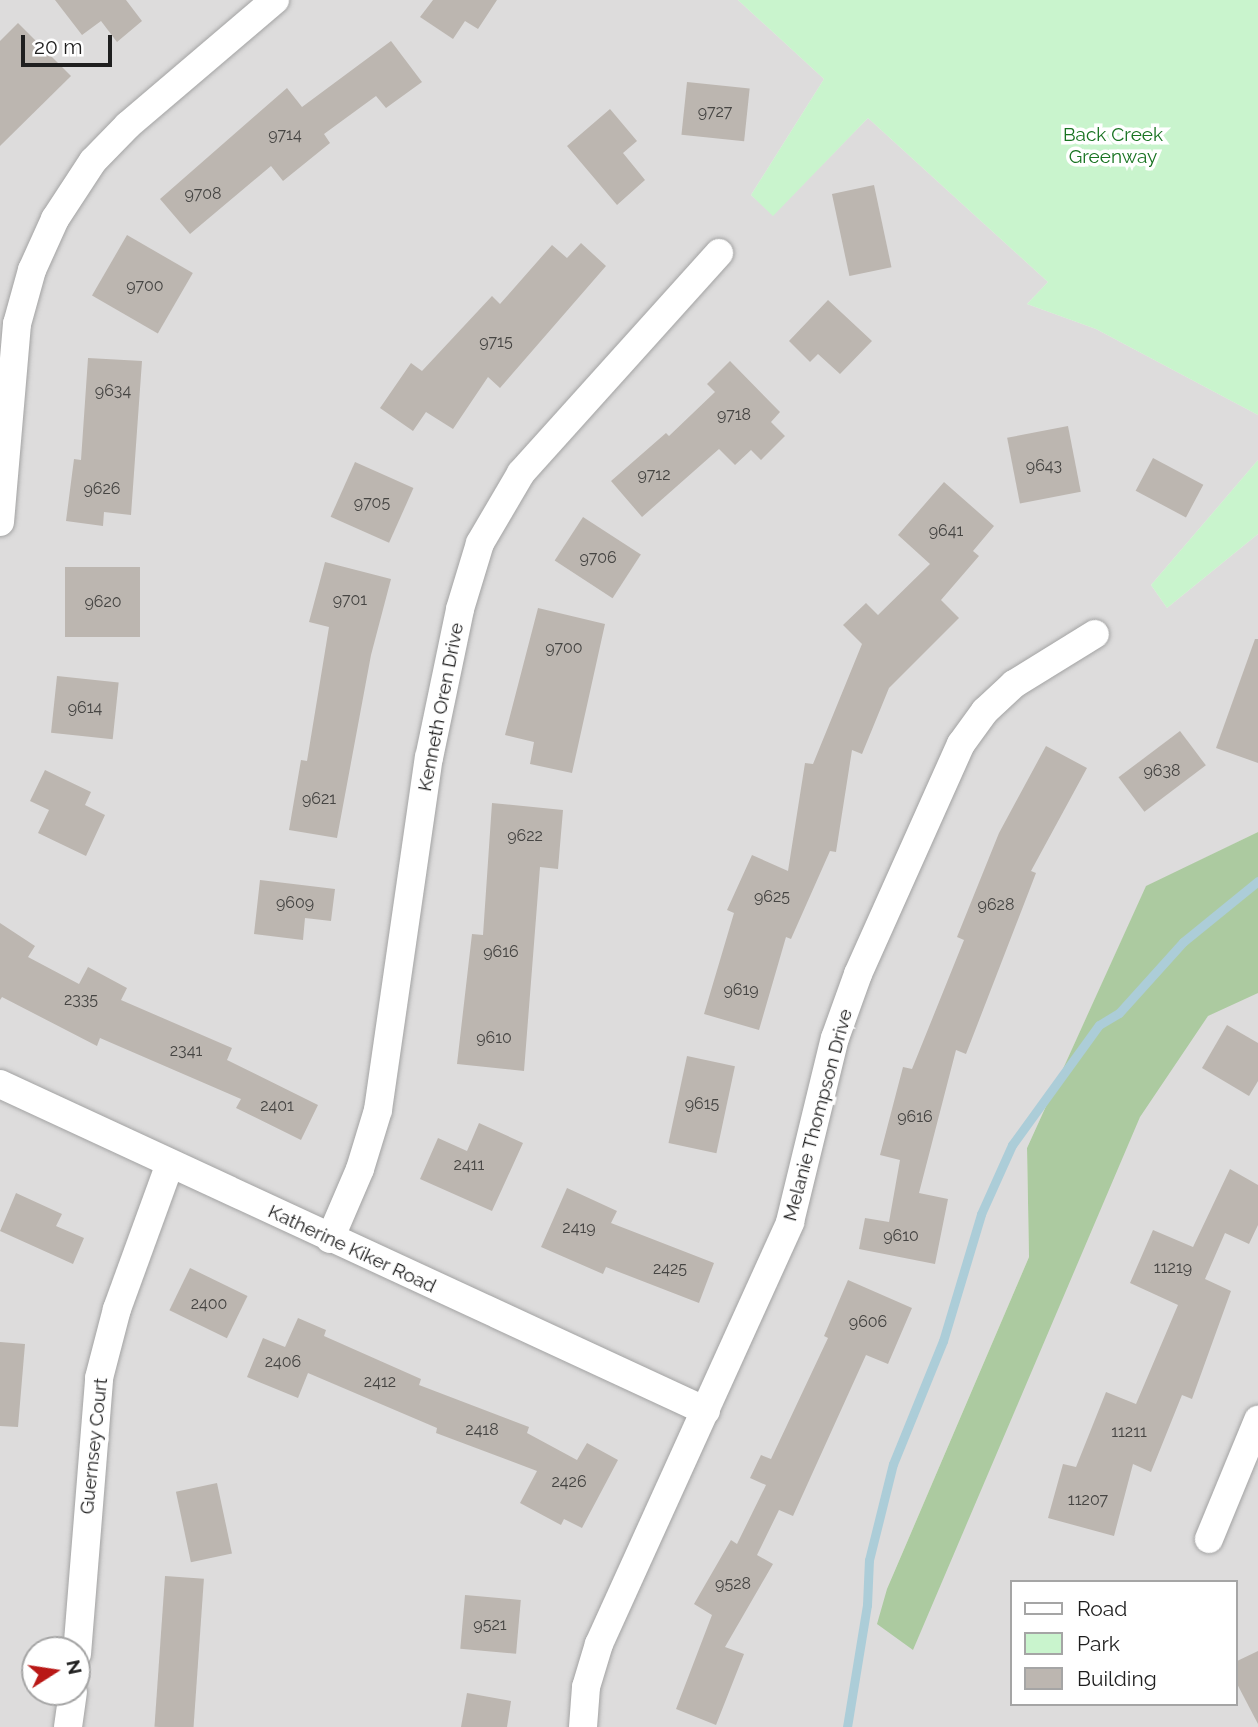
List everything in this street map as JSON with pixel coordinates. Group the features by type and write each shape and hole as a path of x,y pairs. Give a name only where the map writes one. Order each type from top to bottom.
{"street":[{"path":"0,522 17,324 32,270 55,219 93,161 128,125 275,0"},
{"name":"Kenneth Oren Drive","path":"330,1239 360,1169 378,1110 429,758 475,555 521,473 719,253"},
{"name":"Melanie Thompson Drive","path":"583,1727 586,1688 599,1644 790,1222 835,1038 858,974 961,744 985,711 1014,684 1095,634"},
{"name":"Katherine Kiker Road","path":"0,1084 169,1166 706,1411"},
{"name":"Guernsey Court","path":"78,1636 99,1378 117,1309 169,1166"},
{"path":"1209,1539 1258,1420"},
{"path":"68,1727 71,1706"}],"shaded area":[{"path":"0,0 738,0 824,79 751,195 773,215 868,118 1048,282 1027,304 1096,329 1258,415 1258,460 1151,585 1167,608 1258,534 1258,832 1146,887 1027,1148 1029,1257 887,1589 1099,1116 1258,903 1258,1727 0,1727"}],"green space":[{"name":"Back Creek Greenway","path":"738,0 1258,0 1258,415 1096,329 1027,304 1048,282 868,118 773,216 751,195 824,79"},
{"path":"1258,460 1258,534 1167,608 1151,585"},
{"path":"1258,832 1258,993 1208,1016 1140,1117 913,1650 877,1624 887,1589 1029,1257 1027,1148 1146,886"}],"building":[{"path":"55,0 126,0 142,21 117,42 101,21 82,35"},
{"path":"433,0 497,0 478,29 465,21 453,39 420,17"},
{"path":"18,23 71,76 0,146 0,41"},
{"path":"391,41 422,82 386,108 376,96 324,134 330,143 283,181 271,166 190,234 160,199 287,88 302,107"},
{"path":"687,82 750,89 744,141 681,135"},
{"path":"610,109 637,141 623,153 645,180 617,205 567,146"},
{"path":"874,185 891,267 849,276 832,194"},
{"path":"127,235 193,273 158,334 92,296"},
{"path":"581,243 606,266 500,388 488,377 453,429 426,412 413,431 380,408 411,363 422,371 492,296 500,304 552,245 567,258"},
{"path":"828,300 872,341 840,374 818,354 810,362 789,341"},
{"path":"88,358 142,361 131,515 104,512 103,526 66,521 74,459 81,460"},
{"path":"730,361 780,412 771,422 785,436 761,460 751,450 735,465 719,449 642,517 611,481 666,433 669,436 715,392 707,384"},
{"path":"1068,426 1081,492 1020,504 1007,438"},
{"path":"1153,458 1203,485 1186,517 1136,491"},
{"path":"355,462 413,488 389,543 331,517"},
{"path":"944,482 994,526 973,551 979,556 941,600 959,618 889,688 862,754 852,750 836,852 830,851 791,939 786,937 759,1030 704,1014 734,913 727,910 752,855 788,871 805,763 813,764 862,644 843,625 866,603 878,615 930,564 898,535"},
{"path":"583,517 641,555 613,598 555,561"},
{"path":"325,562 391,579 371,655 337,838 289,830 301,760 307,761 329,627 309,622"},
{"path":"65,567 140,567 140,637 65,637"},
{"path":"538,608 605,624 572,773 530,764 534,742 505,735"},
{"path":"1255,639 1258,639 1258,763 1216,748"},
{"path":"57,676 119,682 113,739 51,733"},
{"path":"1180,731 1206,765 1144,812 1119,777"},
{"path":"1046,746 1087,768 1031,871 1036,873 966,1054 956,1050 919,1193 948,1199 935,1264 859,1249 865,1218 889,1222 900,1160 880,1155 903,1067 912,1069 964,940 957,937 999,833"},
{"path":"45,770 91,792 85,805 105,815 86,856 38,833 49,810 30,801"},
{"path":"492,803 563,810 558,869 540,867 524,1071 457,1064 472,934 483,935"},
{"path":"260,880 335,889 331,921 305,918 303,940 254,934"},
{"path":"0,923 35,946 28,957 79,984 88,967 127,988 121,1000 232,1048 227,1060 318,1105 301,1140 236,1108 241,1099 100,1038 97,1046 2,997 0,1000"},
{"path":"1227,1025 1258,1043 1258,1081 1249,1096 1202,1068"},
{"path":"687,1056 735,1066 716,1153 668,1143"},
{"path":"479,1123 523,1143 492,1211 420,1179 438,1138 467,1151"},
{"path":"1230,1169 1258,1185 1258,1225 1249,1244 1225,1233 1205,1279 1231,1291 1192,1399 1182,1395 1151,1472 1133,1464 1114,1536 1048,1518 1063,1464 1076,1467 1106,1392 1136,1404 1178,1305 1130,1283 1153,1230 1193,1247"},
{"path":"567,1188 617,1211 611,1223 714,1263 699,1303 606,1267 603,1274 541,1247"},
{"path":"16,1193 62,1214 56,1226 84,1238 73,1264 0,1231"},
{"path":"190,1268 248,1296 227,1338 169,1310"},
{"path":"848,1280 912,1308 888,1364 866,1355 793,1516 779,1510 757,1555 773,1564 725,1647 744,1654 716,1725 676,1709 712,1615 694,1604 731,1540 737,1544 766,1485 750,1478 761,1455 771,1459 828,1338 824,1336"},
{"path":"298,1318 326,1330 324,1336 421,1379 419,1385 529,1427 527,1433 577,1460 587,1443 618,1460 582,1528 564,1519 561,1525 520,1503 537,1471 436,1433 437,1428 308,1373 298,1398 247,1377 263,1338 285,1347"},
{"path":"0,1342 25,1344 18,1427 0,1426"},
{"path":"217,1483 232,1553 191,1562 176,1492"},
{"path":"165,1576 204,1579 194,1727 154,1727"},
{"path":"465,1595 521,1600 516,1654 460,1649"},
{"path":"1258,1651 1258,1724 1237,1684 1237,1661"},
{"path":"467,1693 511,1701 507,1727 461,1727"}],"waterway":[{"path":"847,1727 867,1605 869,1560 893,1464 943,1341 981,1214 1012,1145 1099,1025 1119,1013 1183,942 1258,881"}]}
